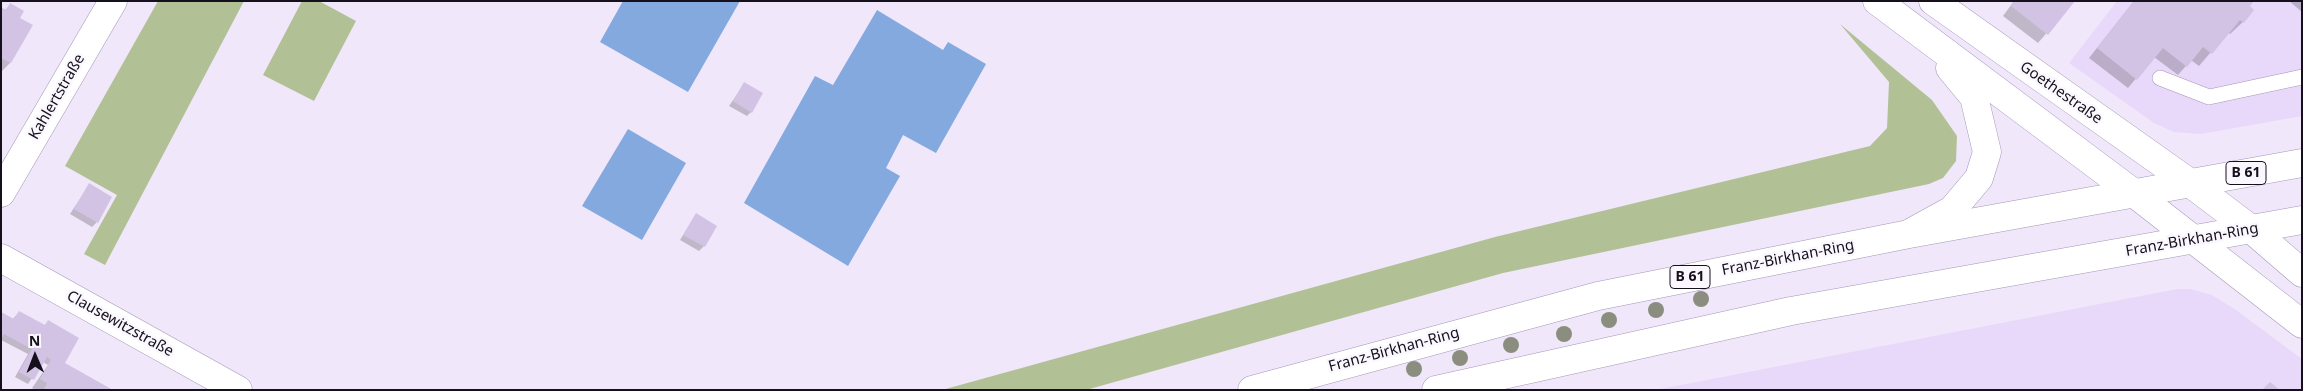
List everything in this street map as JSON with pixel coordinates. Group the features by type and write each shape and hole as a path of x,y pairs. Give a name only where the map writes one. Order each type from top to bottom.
{"main road":[{"name":"Kahlertstraße","path":"1,193 113,1"},
{"path":"1877,1 2196,239 2302,324"},
{"name":"Goethestraße","path":"1934,1 2190,183 2251,229"},
{"path":"1909,234 1952,210 1979,178 1987,152 1974,97 1924,36"},
{"name":"Franz-Birkhan-Ring","path":"1252,390 1598,296 1909,234 2302,163"},
{"name":"Franz-Birkhan-Ring","path":"1436,390 1791,311 2302,220"},
{"path":"2251,229 2302,273"},
{"name":"Clausewitzstraße","path":"1,258 238,390"}],"lane":[{"path":"2160,78 2209,98 2302,77"}],"shaded area":[{"path":"2117,1 2302,1 2302,116 2201,134 2174,132 2154,123 2069,63"},
{"path":"2177,289 2191,289 2212,295 2236,310 2302,359 2302,390 1655,390"}],"green space":[{"path":"158,1 244,1 105,265 84,254 117,195 65,166"},
{"path":"302,1 319,1 356,21 314,101 263,75"},
{"path":"1840,24 1932,100 1957,136 1956,161 1943,178 1929,184 1503,273 1086,390 942,390 1495,237 1870,146 1887,128 1889,82"}],"water":[{"path":"623,1 740,1 688,92 600,42"},
{"path":"877,10 943,50 948,42 986,64 936,153 903,135 886,168 900,176 848,266 744,203 815,76 833,85"},
{"path":"628,129 686,163 642,240 582,206"}],"building":[{"path":"2015,1 2075,1 2048,35 2011,6"},
{"path":"2134,1 2254,1 2250,6 2254,10 2244,23 2240,20 2212,54 2203,47 2187,67 2163,48 2137,80 2097,48"},
{"path":"10,3 24,11 20,18 33,25 11,63 1,58 1,7 6,10"},
{"path":"744,82 763,93 752,113 733,101"},
{"path":"89,183 112,197 98,223 74,209"},
{"path":"696,213 717,226 705,247 683,235"},
{"path":"19,311 45,325 48,320 79,338 65,363 113,390 44,390 47,383 40,379 51,360 47,357 34,380 19,372 32,349 4,334 1,339 1,312 14,319"},
{"path":"2270,382 2280,390 2262,390"}]}
